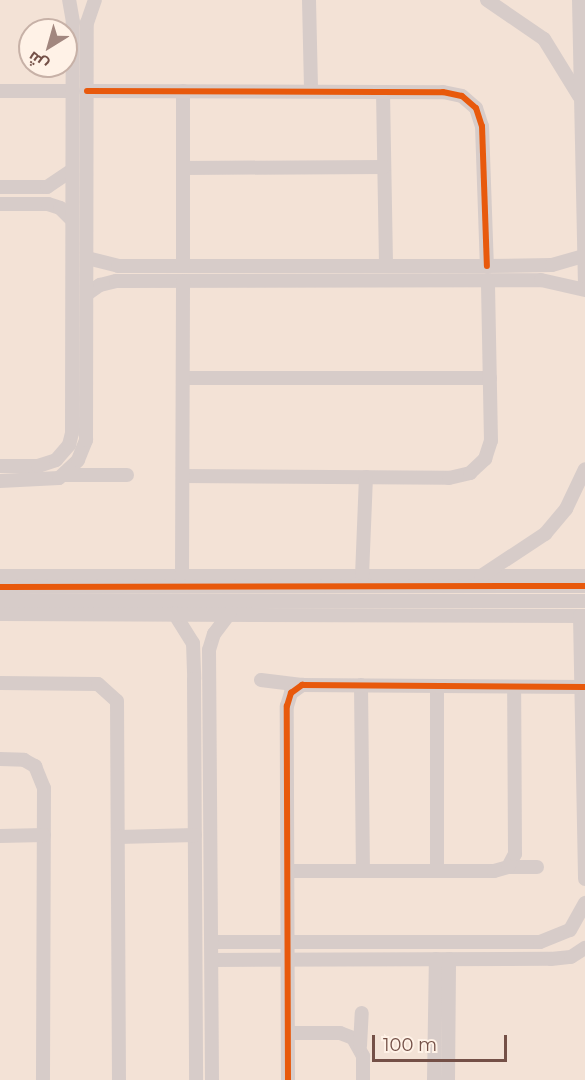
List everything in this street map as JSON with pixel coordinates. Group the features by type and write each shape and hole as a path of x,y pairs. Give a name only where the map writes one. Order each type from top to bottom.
{"street":[{"path":"64,475 78,460 86,440 87,91 80,23 69,0"},
{"path":"0,466 50,463 61,456 70,439 73,91 80,23 94,0"},
{"path":"309,0 311,91"},
{"path":"487,0 544,39 581,99"},
{"path":"87,258 110,266 386,266 552,280 585,288 581,99 575,3"},
{"path":"0,91 73,91"},
{"path":"87,91 450,92 467,99 476,108 483,132 491,441 476,469 456,477 183,476"},
{"path":"183,91 183,266"},
{"path":"383,92 386,266"},
{"path":"183,168 384,167"},
{"path":"0,187 47,187 72,170"},
{"path":"47,187 52,194 48,204"},
{"path":"0,204 48,204 60,208 72,220"},
{"path":"87,294 111,282 488,273 552,265 584,256"},
{"path":"110,266 107,275 111,282"},
{"path":"182,576 183,281"},
{"path":"183,378 490,378"},
{"path":"480,576 545,534 566,509 585,469"},
{"path":"0,481 47,480 64,475 127,476"},
{"path":"362,576 366,477"},
{"path":"0,576 182,576 304,582 362,576 585,576"},
{"path":"0,587 304,582 585,586"},
{"path":"0,601 585,601"},
{"path":"174,613 192,643 194,679 196,1080"},
{"path":"212,1080 209,677 211,641 230,613"},
{"path":"0,614 583,616 585,879"},
{"path":"194,679 209,677"},
{"path":"261,680 302,685 583,687"},
{"path":"0,683 98,684 109,690 117,701 120,714 119,1080"},
{"path":"288,1080 287,706 291,693 302,685"},
{"path":"362,685 363,871"},
{"path":"437,686 437,871"},
{"path":"508,867 515,854 514,687"},
{"path":"0,759 24,760 42,776 44,835 43,1080"},
{"path":"0,836 44,835"},
{"path":"119,837 195,835"},
{"path":"288,871 501,871 508,867 537,867"},
{"path":"212,942 540,942 570,930 585,903"},
{"path":"212,960 551,959 571,957 585,948"},
{"path":"434,1080 443,959"},
{"path":"443,959 448,1080"},
{"path":"362,1013 360,1046 363,1080"},
{"path":"288,1033 340,1033 353,1038 360,1046"}],"shaded area":[{"path":"0,0 585,0 585,1080 0,1080"}],"cycle path":[{"path":"87,91 443,92 462,96 476,108 482,126 487,266"},
{"path":"0,587 585,586"},
{"path":"288,1080 287,706 291,693 302,685 585,687"}]}
